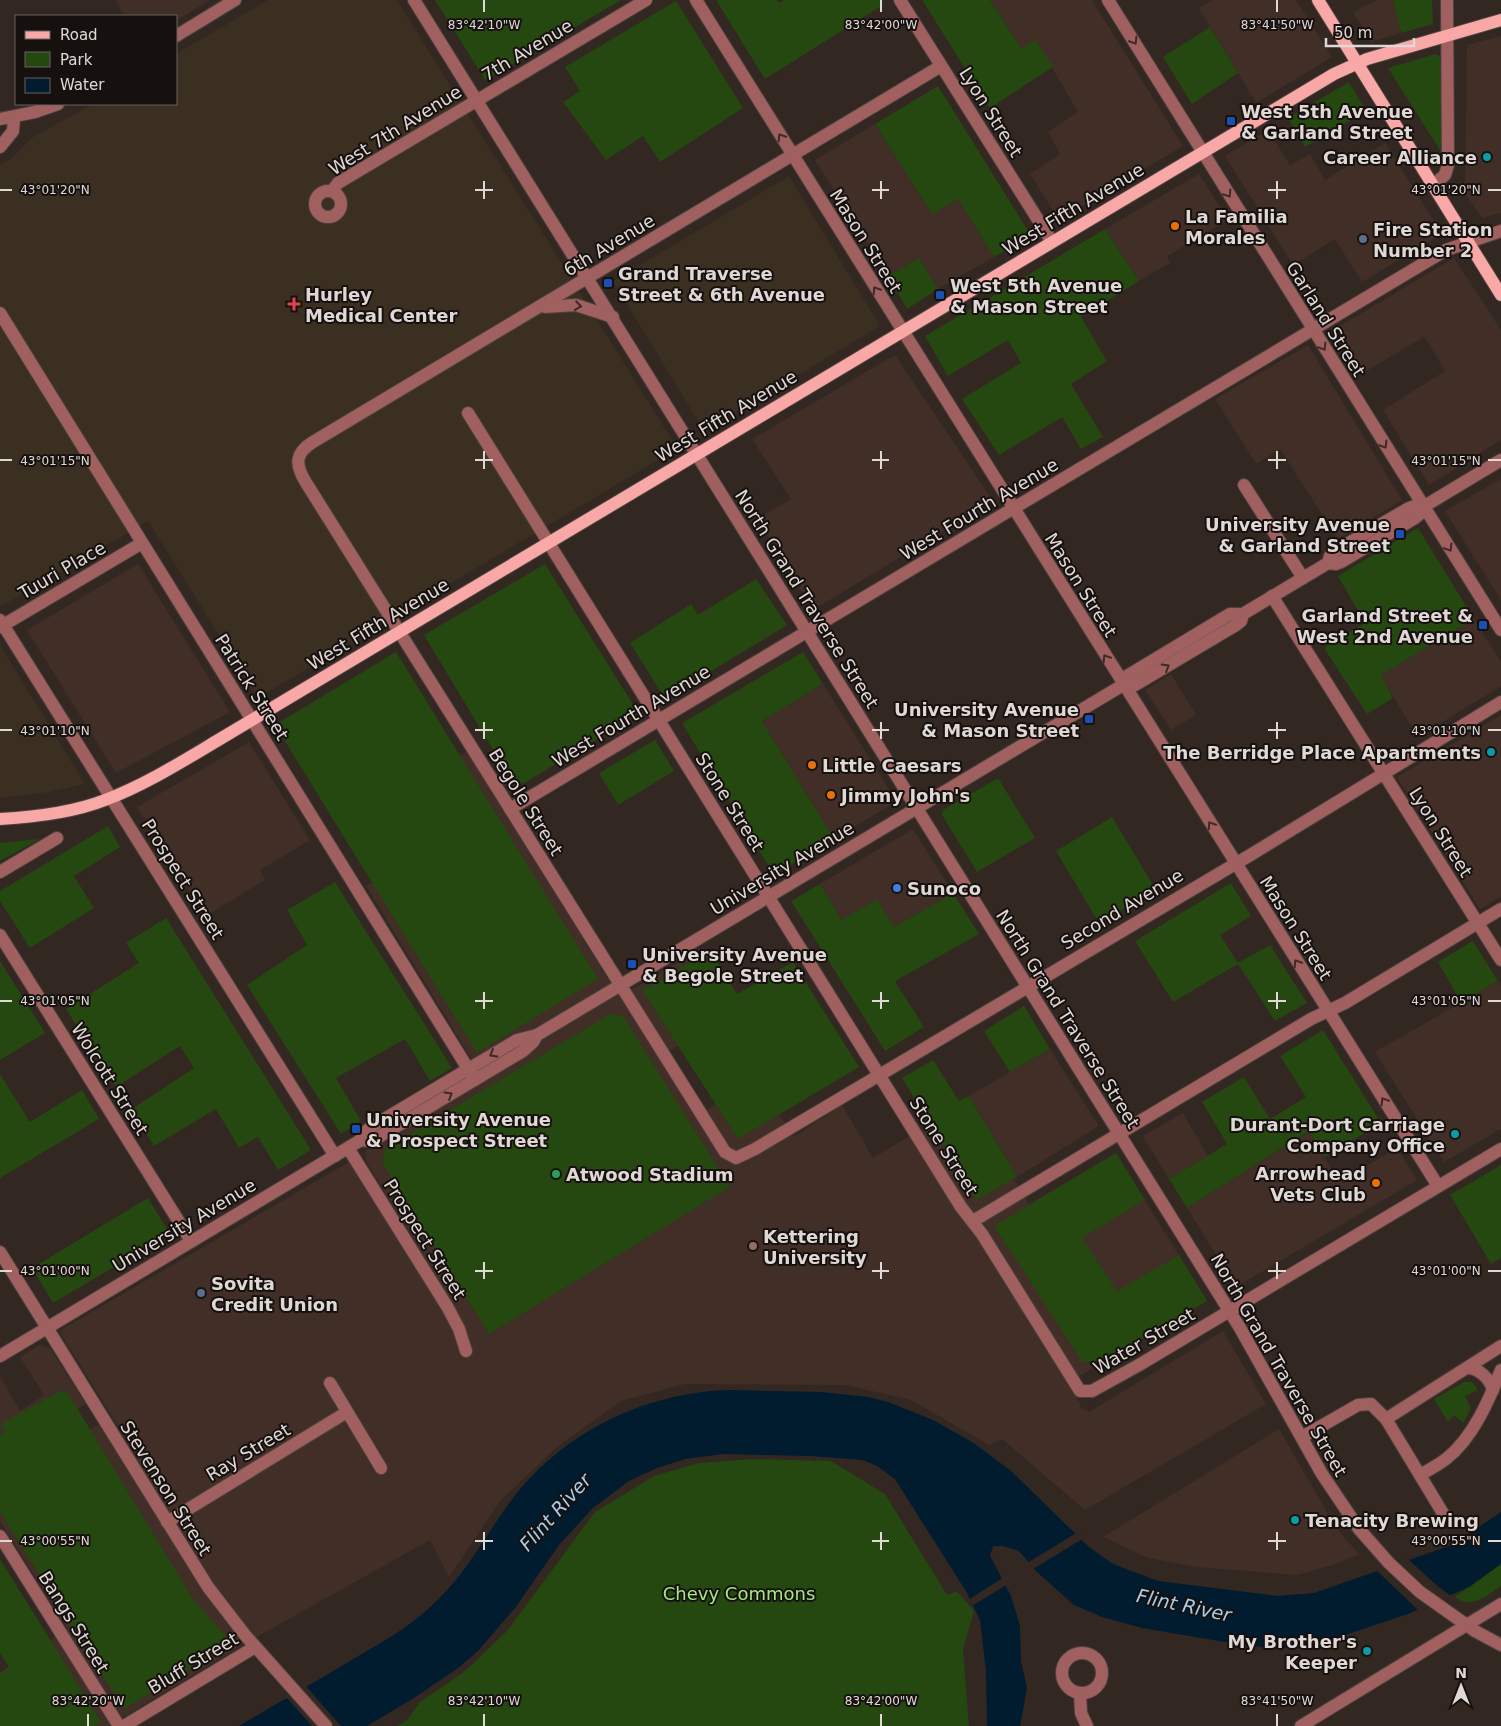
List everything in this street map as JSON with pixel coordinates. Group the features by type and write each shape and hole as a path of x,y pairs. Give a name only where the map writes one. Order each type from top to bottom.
{"main road":[{"path":"1318,0 1501,295"},
{"name":"West Fifth Avenue","path":"0,819 69,810 111,798 172,767 1202,152 1357,62 1501,20"}],"street":[{"path":"178,35 235,0"},
{"name":"North Grand Traverse Street","path":"414,0 1229,1310 1342,1506 1383,1556 1414,1587 1466,1625 1501,1645"},
{"name":"7th Avenue","path":"477,100 646,0"},
{"name":"Mason Street","path":"696,0 1438,1186"},
{"name":"Lyon Street","path":"900,0 1052,242"},
{"name":"Garland Street","path":"1108,0 1312,330 1501,630"},
{"path":"1433,185 1444,175 1448,165 1447,0"},
{"name":"6th Avenue","path":"298,458 308,444 942,66"},
{"name":"West 7th Avenue","path":"332,191 336,184 477,100"},
{"path":"0,119 14,117 55,105"},
{"path":"0,148 13,131 14,117"},
{"name":"West Fourth Avenue","path":"510,809 1446,250 1467,241 1501,232"},
{"path":"541,306 576,306 613,318"},
{"name":"Patrick Street","path":"0,313 471,1074"},
{"name":"Stone Street","path":"468,413 879,1075 973,1221 1076,1387"},
{"name":"Begole Street","path":"298,458 297,464 302,476 399,632 722,1149 728,1156 734,1158"},
{"name":"University Avenue","path":"0,1356 361,1140 374,1140 471,1074 527,1048 536,1036 1123,685 1134,685 1236,625 1241,621 1243,614 1328,563 1336,564 1341,562 1418,516 1423,507 1501,460"},
{"path":"1244,485 1303,578"},
{"name":"Tuuri Place","path":"1,624 142,543"},
{"name":"Lyon Street","path":"1272,596 1501,960"},
{"name":"Prospect Street","path":"1,624 335,1156"},
{"name":"Second Avenue","path":"734,1158 755,1149 1501,702"},
{"path":"0,872 57,838"},
{"path":"973,1221 1303,1024 1501,909"},
{"name":"Wolcott Street","path":"0,935 191,1241"},
{"name":"Prospect Street","path":"348,1148 451,1314 462,1336 466,1351"},
{"name":"Water Street","path":"1076,1387 1085,1392 1096,1389 1501,1149"},
{"name":"Stevenson Street","path":"0,1252 218,1602 255,1647 326,1726"},
{"path":"1386,1419 1501,1346"},
{"path":"1467,1368 1474,1369 1486,1378 1493,1390"},
{"path":"1420,1475 1454,1451 1476,1422 1501,1370"},
{"path":"330,1383 381,1468"},
{"path":"1302,1438 1362,1404 1373,1405 1386,1419 1444,1515"},
{"name":"Ray Street","path":"167,1522 347,1412"},
{"name":"Bangs Street","path":"0,1536 119,1726"},
{"path":"1301,1726 1501,1604"},
{"name":"Bluff Street","path":"124,1726 255,1647"},
{"path":"1080,1694 1081,1712 1087,1726"}],"shaded area":[{"path":"116,0 210,0 178,20 178,15 124,15"},
{"name":"Hurley Medical Center","path":"268,0 397,0 674,443 673,451 258,698 148,521 0,607 0,165 13,157 33,137 91,105 178,105 178,53"},
{"path":"990,0 1092,0 1183,146 1059,220 1030,174 1060,154 1048,132 1078,112 1036,40 1021,48"},
{"path":"1212,0 1296,0 1332,57 1256,103 1199,8"},
{"path":"1377,0 1393,0 1401,33 1371,42 1353,12"},
{"path":"1501,36 1501,213 1482,218 1465,193 1467,45"},
{"path":"875,124 932,213 958,198 994,257 938,289 919,258 888,276 815,160"},
{"path":"1268,130 1290,165 1310,154 1325,180 1385,143 1442,234 1362,282 1335,239 1293,265 1225,156"},
{"path":"1199,174 1228,220 1167,256 1170,263 1139,281 1105,229"},
{"path":"789,176 880,326 704,431 613,281"},
{"path":"1454,258 1501,330 1501,440 1429,485 1383,410 1445,371 1441,363 1424,337 1361,374 1333,330"},
{"path":"1308,345 1402,500 1338,539 1280,449 1256,464 1215,399"},
{"path":"895,355 993,501 813,610 757,519 791,499 752,439"},
{"path":"1501,479 1501,600 1445,511"},
{"path":"138,564 230,712 116,773 27,630"},
{"path":"1474,619 1501,662 1501,686 1418,737 1380,675"},
{"path":"0,645 85,784 50,792 0,798"},
{"path":"1171,674 1196,715 1171,730 1145,690"},
{"path":"823,684 895,799 894,803 834,839 762,721"},
{"path":"1501,715 1501,897 1480,909 1397,777"},
{"path":"249,742 310,840 260,870 265,880 206,916 137,807"},
{"name":"Kettering University","path":"467,751 619,997 704,947 740,1007 660,1057 697,1116 756,1078 794,1137 842,1105 873,1158 968,1100 1029,1204 1116,1153 1207,1301 1067,1383 1081,1405 1079,1407 1089,1412 1223,1331 1266,1404 1085,1510 1002,1439 989,1445 911,1400 846,1385 685,1384 621,1401 557,1447 501,1500 449,1577 430,1540 239,1647 109,1726 0,1726 0,1673 68,1629 0,1521 0,1377 20,1411 44,1395 20,1357 37,1346 42,1345 50,1348 86,1404 27,1439 38,1458 99,1424 123,1464 136,1455 59,1331 349,1162 445,1315 456,1308 367,1163 365,1153 369,1146 483,1078 366,886 431,848 399,792"},
{"path":"913,829 953,893 894,927 842,920 820,884"},
{"path":"1498,981 1501,986 1501,1129 1444,1162 1375,1052"},
{"path":"1050,1049 1099,1126 1017,1177 969,1096"},
{"path":"1183,1113 1208,1156 1169,1179 1143,1136"},
{"path":"1309,1131 1339,1182 1397,1148 1417,1180 1236,1287 1187,1208"},
{"path":"1279,1429 1327,1512 1342,1535 1359,1554 1333,1565 1297,1575 1198,1567 1148,1558 1103,1537"}],"green space":[{"path":"435,0 621,0 485,80"},
{"path":"716,0 777,0 779,3 784,0 880,0 883,5 765,79"},
{"path":"922,0 990,0 1021,48 1036,40 1053,67 990,108"},
{"path":"1393,0 1432,0 1433,24 1401,33"},
{"path":"676,1 743,108 660,162 643,136 606,160 563,102 580,91 565,67"},
{"path":"1210,27 1238,73 1192,104 1163,57"},
{"path":"1435,54 1440,56 1443,155 1388,68"},
{"path":"1349,82 1366,111 1305,147 1288,118"},
{"path":"938,86 1032,237 994,257 958,199 932,214 875,124"},
{"path":"1105,229 1139,281 1081,317 1107,361 1071,384 1103,437 1081,449 1062,417 999,455 962,399 1021,363 1008,340 948,376 925,336"},
{"path":"919,258 938,289 907,309 888,276"},
{"path":"1418,528 1474,619 1381,675 1393,698 1367,714 1324,648 1365,623 1338,576"},
{"path":"545,564 639,714 516,788 424,635"},
{"path":"756,579 787,625 665,699 630,643 691,604 698,615"},
{"path":"396,652 598,979 477,1053 275,725"},
{"path":"803,652 823,684 762,721 834,839 774,875 682,723"},
{"path":"655,740 674,771 618,805 599,773"},
{"path":"998,778 1035,838 977,872 942,815 943,810"},
{"path":"1112,817 1156,890 1099,923 1056,851"},
{"path":"108,826 120,847 74,876 94,908 30,948 0,901 0,891"},
{"path":"40,839 0,861 0,843"},
{"path":"335,882 452,1068 430,1081 405,1039 336,1078 361,1121 341,1134 247,985 307,945 287,910"},
{"path":"1231,883 1251,916 1220,935 1238,963 1270,945 1307,1003 1275,1021 1238,964 1173,1002 1135,941"},
{"path":"820,884 842,920 877,899 894,927 953,893 979,934 895,981 924,1027 885,1051 791,901"},
{"path":"166,918 311,1150 278,1170 258,1137 239,1148 216,1109 154,1146 132,1109 194,1068 180,1046 116,1087 66,1009 139,963 126,943"},
{"path":"1473,941 1498,981 1461,1003 1438,962"},
{"path":"711,950 737,994 793,962 859,1067 738,1139 642,990"},
{"path":"0,961 45,1033 0,1060"},
{"path":"1024,1006 1050,1049 1010,1072 984,1031"},
{"name":"Atwood Stadium","path":"610,1014 623,1016 730,1187 489,1334 382,1162 385,1149"},
{"path":"1323,1030 1381,1123 1325,1157 1309,1131 1187,1208 1169,1179 1227,1144 1202,1102 1244,1077 1270,1119 1306,1097 1280,1056"},
{"path":"933,1060 959,1101 969,1096 1017,1177 976,1200 902,1078"},
{"path":"0,1074 30,1122 82,1090 99,1119 0,1178"},
{"path":"1116,1153 1145,1200 1082,1238 1117,1291 1179,1255 1207,1301 1109,1359 1083,1363 994,1226"},
{"path":"1501,1165 1501,1258 1491,1264 1450,1195"},
{"path":"148,1198 170,1234 53,1303 32,1268"},
{"path":"1464,1382 1472,1382 1479,1395 1476,1391 1465,1396 1471,1408 1463,1423 1454,1415 1448,1422 1434,1399"},
{"path":"62,1390 68,1393 193,1599 232,1643 124,1709 0,1512 0,1435 5,1431 1,1424"},
{"name":"Chevy Commons","path":"754,1459 831,1461 885,1494 947,1595 957,1591 974,1611 963,1649 969,1726 397,1726 407,1720 420,1702 464,1672 507,1631 595,1512 654,1476 699,1463"},
{"path":"0,1559 101,1722 95,1726 0,1726 0,1673 9,1667 0,1653"},
{"path":"1501,1564 1501,1586 1473,1602 1461,1601 1455,1597"}],"water":[{"name":"Flint River","path":"731,1390 821,1392 868,1397 888,1402 933,1420 972,1442 1011,1471 1089,1547 1113,1564 1158,1581 1277,1596 1314,1593 1452,1545 1501,1512 1501,1564 1469,1587 1408,1614 1312,1646 1282,1648 1249,1646 1142,1628 1102,1617 1074,1605 1037,1572 1019,1551 1003,1546 993,1546 990,1556 1011,1596 1020,1626 1021,1661 1027,1688 1020,1726 987,1726 986,1671 980,1620 967,1593 895,1479 877,1466 863,1460 811,1456 723,1454 685,1459 657,1468 629,1481 593,1508 559,1545 515,1608 477,1652 458,1668 414,1698 367,1726 239,1726 380,1643 419,1617 452,1585 508,1505 529,1479 578,1438 606,1421 636,1408 667,1399"}],"pier":[{"path":"1078,1532 1084,1538 1033,1569 1027,1563"},
{"path":"1407,1558 1452,1597 1419,1611 1375,1569"},
{"path":"1004,1577 1008,1584 972,1606 968,1600"},
{"path":"304,1684 341,1726 312,1726 285,1696"}],"place":[{"name":"West 5th Avenue & Garland Street","path":"1231,121"},
{"name":"Career Alliance","path":"1487,157"},
{"name":"La Familia Morales","path":"1175,226"},
{"name":"Fire Station Number 2","path":"1363,239"},
{"name":"Grand Traverse Street & 6th Avenue","path":"608,283"},
{"name":"West 5th Avenue & Mason Street","path":"940,295"},
{"name":"Hurley Medical Center","path":"294,304"},
{"name":"University Avenue & Garland Street","path":"1400,534"},
{"name":"Garland Street & West 2nd Avenue","path":"1483,625"},
{"name":"University Avenue & Mason Street","path":"1089,719"},
{"name":"The Berridge Place Apartments","path":"1491,752"},
{"name":"Little Caesars","path":"812,765"},
{"name":"Jimmy John's","path":"831,795"},
{"name":"Sunoco","path":"897,888"},
{"name":"University Avenue & Begole Street","path":"632,964"},
{"name":"University Avenue & Prospect Street","path":"356,1129"},
{"name":"Durant-Dort Carriage Company Office","path":"1455,1134"},
{"name":"Atwood Stadium","path":"556,1174"},
{"name":"Arrowhead Vets Club","path":"1376,1183"},
{"name":"Kettering University","path":"753,1246"},
{"name":"Sovita Credit Union","path":"201,1293"},
{"name":"Tenacity Brewing","path":"1295,1520"},
{"name":"My Brother's Keeper","path":"1367,1651"}]}
